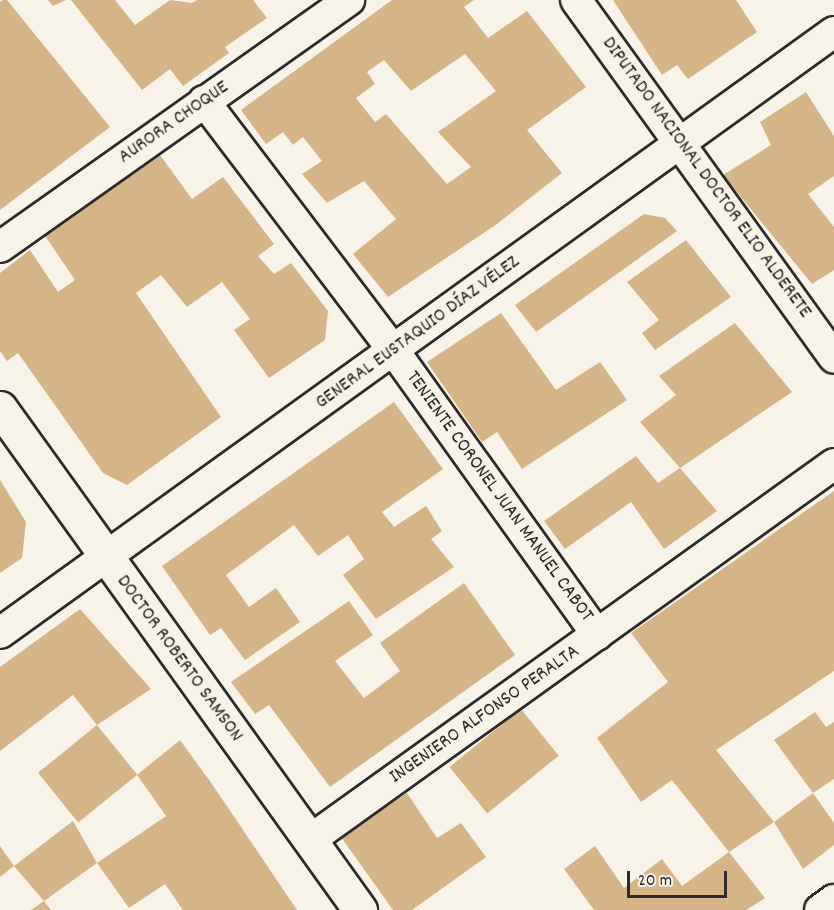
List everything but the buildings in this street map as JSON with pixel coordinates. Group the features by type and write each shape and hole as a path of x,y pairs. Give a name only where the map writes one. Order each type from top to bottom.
{"street":[{"name":"AURORA CHOQUE","path":"0,247 349,0"},
{"name":"DIPUTADO NACIONAL DOCTOR ELIO ALDERETE","path":"576,0 682,142 834,358"},
{"name":"GENERAL EUSTAQUIO DÍAZ VÉLEZ","path":"0,633 107,559 834,32"},
{"name":"TENIENTE CORONEL JUAN MANUEL CABOT","path":"204,101 394,351 597,635"},
{"name":"DOCTOR ROBERTO SAMSON","path":"0,408 360,910"},
{"name":"INGENIERO ALFONSO PERALTA","path":"310,840 834,464"},
{"path":"820,910 834,900"}]}
